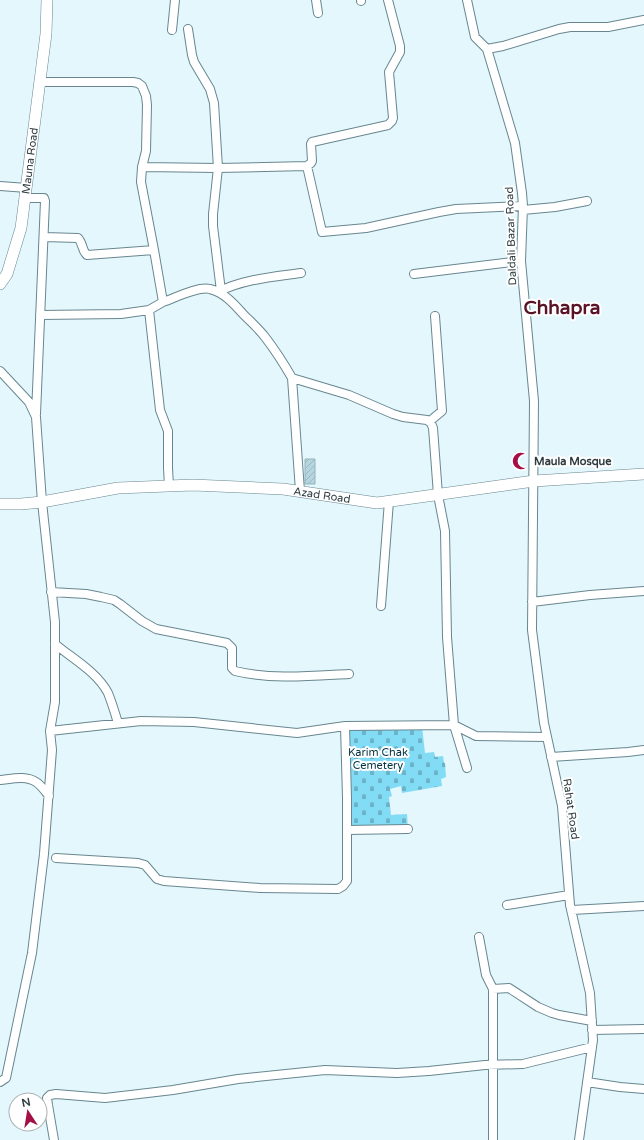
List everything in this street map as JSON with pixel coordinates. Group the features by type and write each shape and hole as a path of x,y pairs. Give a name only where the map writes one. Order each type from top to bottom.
{"street":[{"name":"Mauna Road","path":"0,284 7,274 21,228 46,34 47,0"},
{"path":"172,30 175,0"},
{"path":"316,0 318,13"},
{"path":"142,167 218,168 307,166 312,161 310,144 312,142 388,125 392,121 389,72 400,52 400,46 388,0"},
{"name":"Daldali Bazar Road","path":"467,0 475,37 487,49 515,143 523,208 521,261 534,402 534,480"},
{"path":"487,49 513,44 559,29 570,27 608,27 644,20"},
{"path":"188,29 190,50 194,62 213,96 215,112 218,168 213,226 219,291 265,337 292,378 300,491"},
{"path":"40,82 133,82 142,86 146,96 147,105 146,151 141,175 142,191 163,302"},
{"path":"307,166 322,232 366,228 439,212 456,210 555,207 587,201"},
{"path":"0,186 45,199 36,418 42,502 52,592 55,644 55,702 50,731 52,750 49,796 44,854 32,953 6,1078 0,1082"},
{"path":"44,237 78,238 81,241 87,255 154,250"},
{"path":"414,274 521,261"},
{"path":"40,315 121,314 149,310 163,302 202,289 219,291 234,284 246,281 301,273"},
{"path":"149,310 160,410 168,431 169,486"},
{"path":"430,421 442,411 435,316"},
{"path":"0,371 29,402 36,418"},
{"path":"292,378 349,395 393,414 430,421"},
{"path":"430,421 433,428 438,495 445,531 447,636 454,725 467,768"},
{"name":"Azad Road","path":"0,504 42,502 118,488 193,485 284,489 377,503 534,480 644,474"},
{"name":"Rahat Road","path":"534,480 532,630 544,723 562,806 572,910 590,993 592,1020 592,1047 579,1140"},
{"path":"381,606 389,501"},
{"path":"532,602 590,595 644,591"},
{"path":"52,592 86,594 108,599 120,604 142,621 156,629 228,643 232,648 232,668 235,671 265,676 349,674"},
{"path":"55,644 101,683 108,694 118,723"},
{"path":"50,731 141,721 194,722 298,733 345,726 454,725 476,736 547,737"},
{"path":"56,858 138,863 144,865 157,879 164,881 260,888 338,889 347,881 345,726"},
{"path":"551,757 644,750"},
{"path":"0,780 22,778 31,779 36,782 49,796"},
{"path":"347,830 408,829"},
{"path":"507,905 570,894"},
{"path":"572,910 644,906"},
{"path":"479,936 486,975 493,989 493,1140"},
{"path":"493,989 508,988 538,1007 552,1013 592,1020"},
{"path":"592,1030 644,1030"},
{"path":"54,1140 47,1098 50,1095 56,1094 105,1098 173,1090 238,1079 325,1070 397,1073 429,1072 493,1064 523,1064 592,1047"},
{"path":"588,1082 620,1088 644,1089"}],"green space":[{"name":"Karim Chak Cemetery","path":"345,726 422,726 425,753 434,752 435,757 443,756 446,777 441,779 442,786 402,793 401,786 390,789 392,796 389,797 391,815 407,814 408,829 347,830"}],"building":[{"path":"305,459 315,459 315,484 305,484"}],"place":[{"name":"Maula Mosque","path":"521,461"}],"district":[{"name":"Chhapra","path":"562,308"}]}
